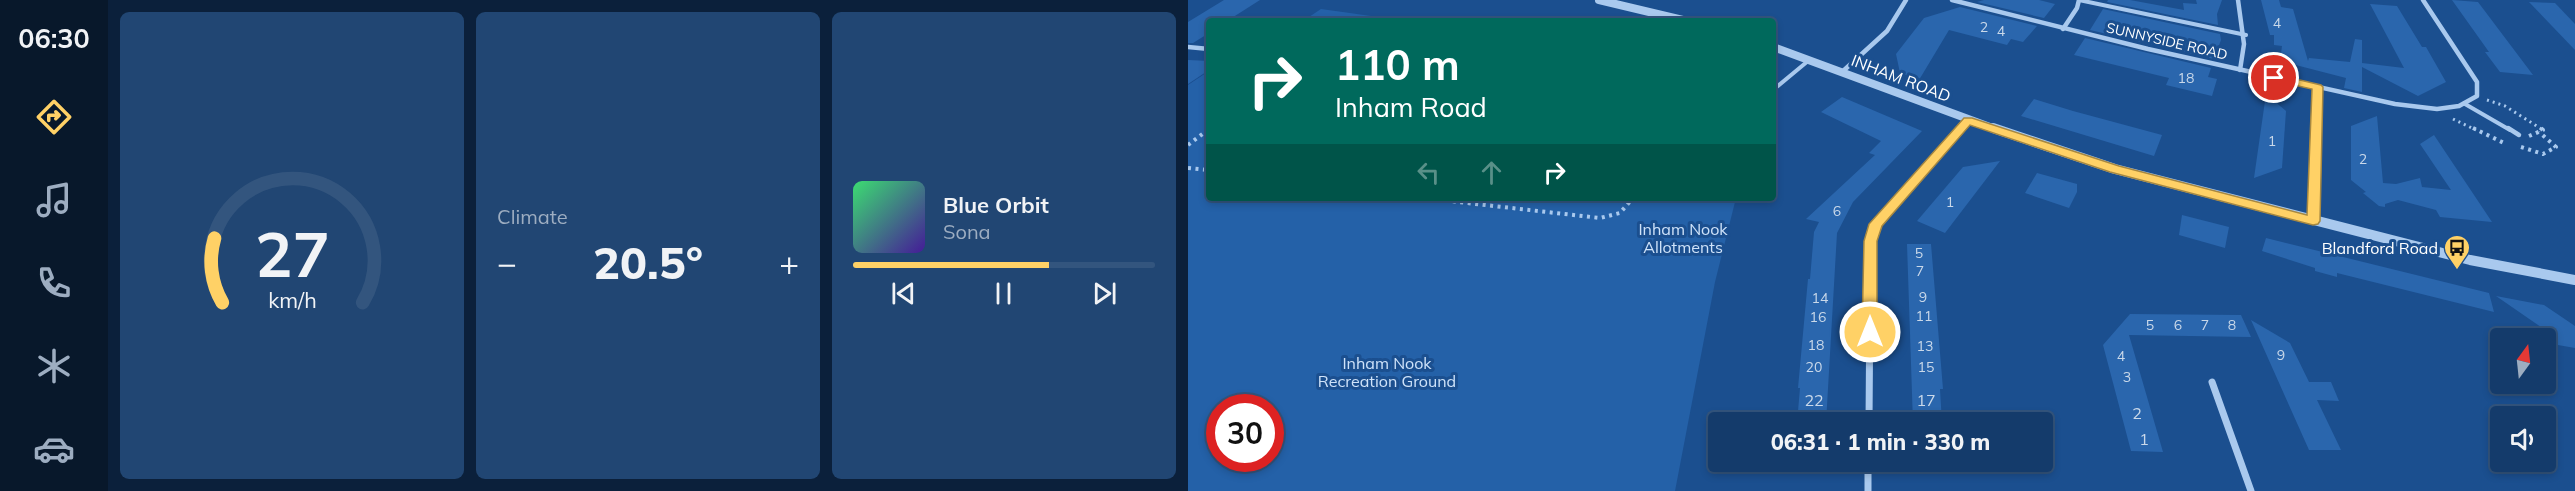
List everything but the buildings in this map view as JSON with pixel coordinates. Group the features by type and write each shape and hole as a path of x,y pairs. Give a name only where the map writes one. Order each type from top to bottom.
{"street":[{"path":"1599,0 1674,18"},
{"path":"1842,72 1876,42 1893,23 1906,0"},
{"name":"SUNNYSIDE ROAD","path":"1952,0 2062,29 2417,108 2437,109 2465,104"},
{"path":"2062,29 2079,0"},
{"path":"2238,0 2246,35 2240,70"},
{"path":"2423,0 2477,82 2477,96 2465,104"},
{"path":"1188,47 1206,49"},
{"name":"INHAM ROAD","path":"1776,48 1968,120 2115,169 2470,260 2575,280"},
{"path":"2313,221 2317,87"},
{"path":"1869,412 1871,241 1875,224 1968,120"},
{"path":"2211,382 2251,491"},
{"path":"1868,472 1868,491"}],"lane":[{"path":"2079,0 2246,35"},
{"path":"1776,88 1809,60"},
{"path":"2465,104 2520,135"}],"path":[{"path":"1188,145 1206,131"},
{"path":"2512,144 2543,154 2556,147 2539,132"},
{"path":"1188,168 1206,170"},
{"path":"1450,201 1600,218 1627,210 1632,201"}],"green space":[{"path":"1321,9 1386,18 1308,18"},
{"name":"Inham Nook Recreation Ground","path":"1206,73 1206,201 1735,201 1715,282 1675,491 1188,491 1188,85"}],"place":[{"name":"Blandford Road","path":"2457,271"}],"route":[{"path":"1870,332 1871,241 1875,224 1968,120 2043,147 2115,169 2313,221 2317,87 2274,78"}],"park label":[{"name":"Inham Nook Allotments","path":"1683,238"}]}
